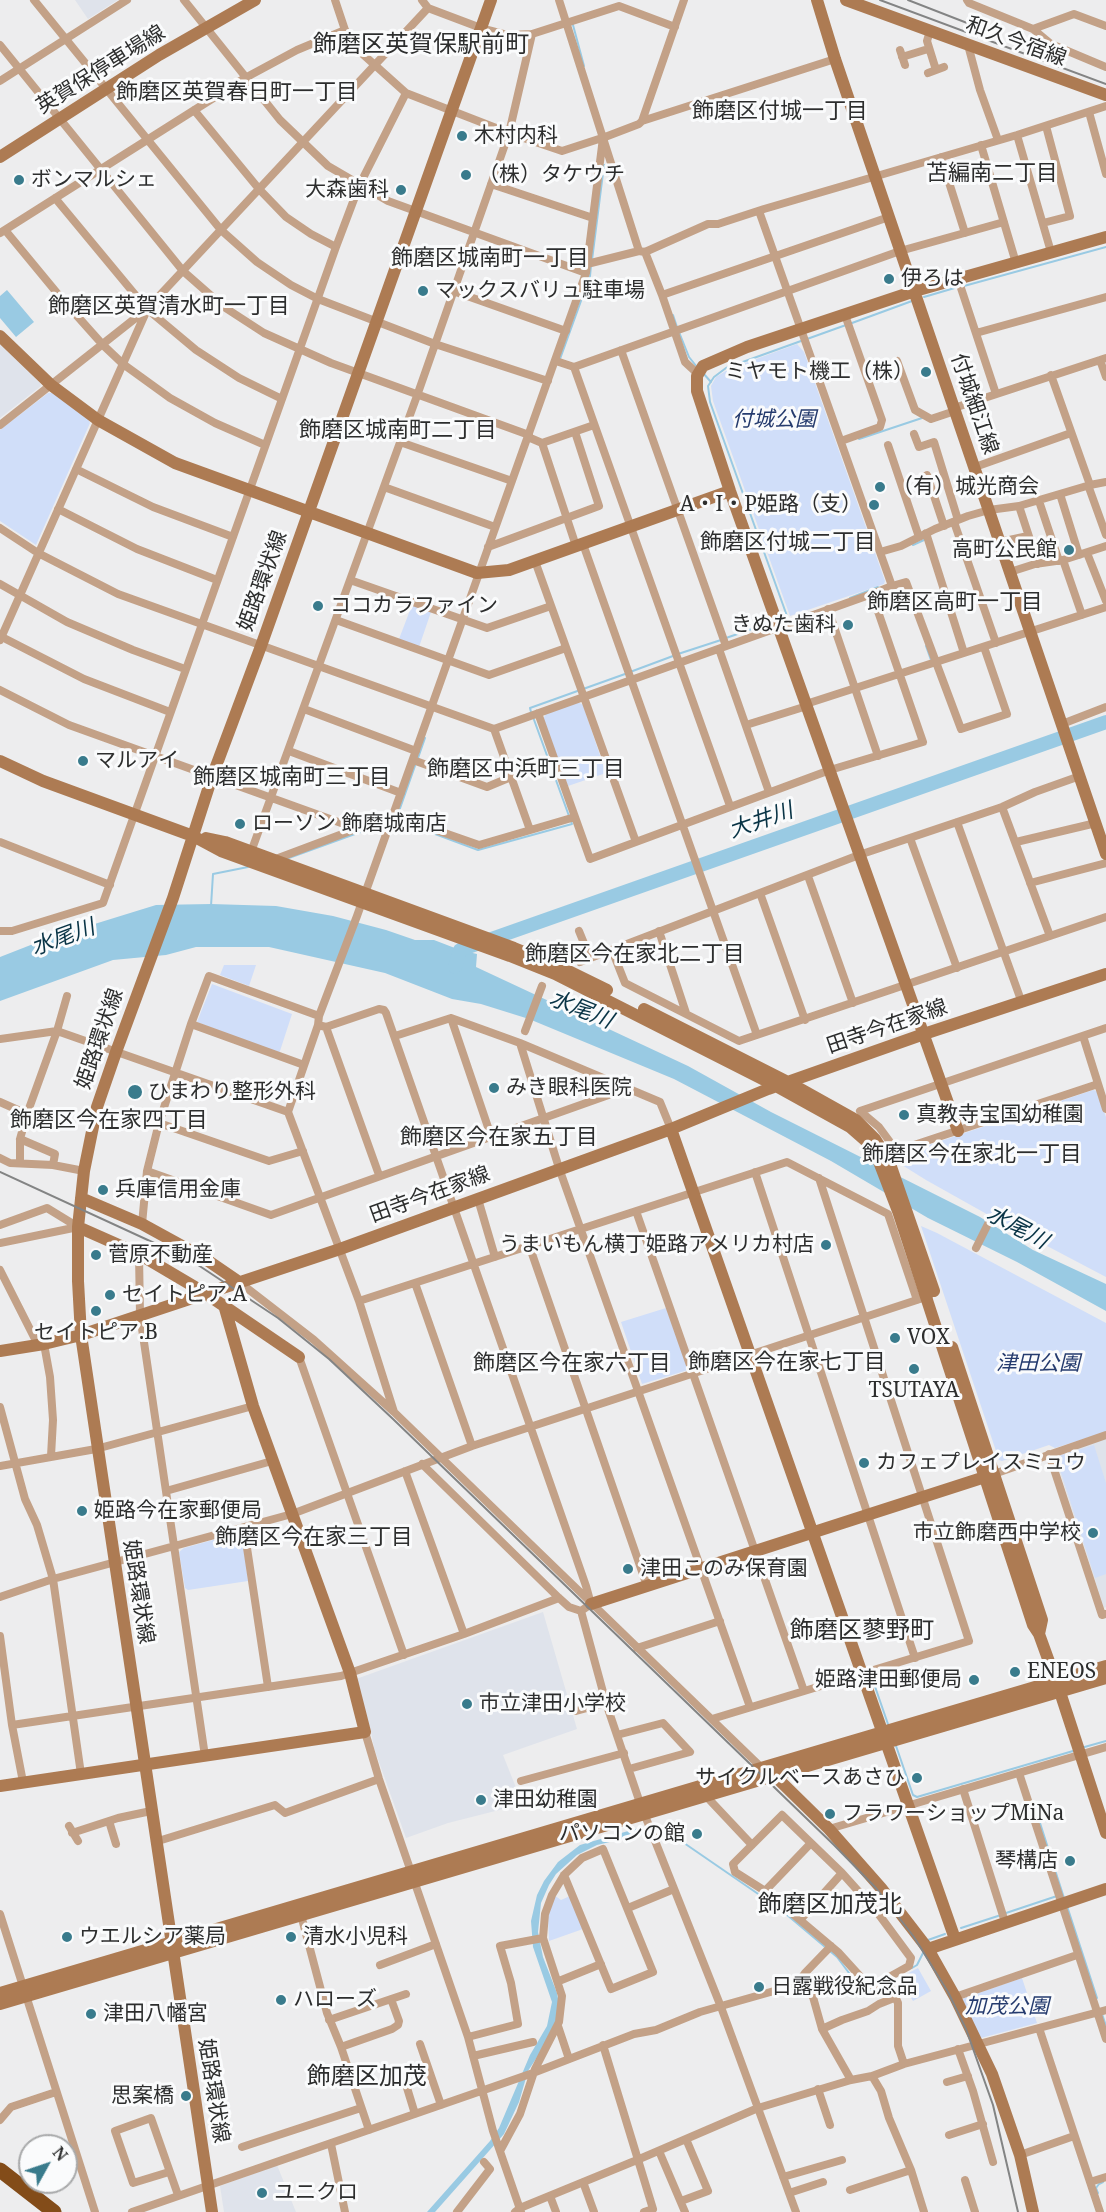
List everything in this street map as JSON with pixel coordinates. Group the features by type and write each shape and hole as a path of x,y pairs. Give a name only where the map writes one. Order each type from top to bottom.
{"highway":[{"path":"0,2170 54,2212"}],"street":[{"path":"0,81 127,0"},
{"path":"184,0 204,28 280,120 328,166 359,186 416,212 474,234 586,269 642,251 708,224 718,224 875,175 1017,135 1106,106"},
{"name":"英賀保停車場線","path":"0,157 241,3 255,0"},
{"path":"335,0 345,30 357,49 406,93 562,151 603,138 642,121 836,59"},
{"path":"422,0 428,8 508,35 531,34 620,3 675,27"},
{"name":"姫路環状線","path":"212,2212 96,1449 81,1335 78,1227 84,1171 97,1107 116,1052 173,898 212,777 309,513 491,0"},
{"path":"559,0 642,251 662,295 685,362 698,374"},
{"path":"642,121 684,0"},
{"name":"付城細江線","path":"817,0 900,251 1106,854"},
{"name":"和久今宿線","path":"846,0 1106,95"},
{"path":"968,0 969,3 1033,29 1052,44 1106,67"},
{"path":"37,1 220,230 257,262 318,299 435,344 549,381"},
{"path":"0,425 147,309 428,8"},
{"path":"1033,29 1074,14 1106,26"},
{"path":"265,445 215,423 170,398 123,363 103,345 3,232 245,78 297,50 345,30"},
{"path":"930,31 927,41 928,49 936,70"},
{"path":"251,852 418,393 509,133 531,34"},
{"path":"0,45 183,271 224,307 264,333 300,350 358,374 418,393 542,443 566,518 580,545 632,680 757,1035"},
{"path":"968,45 980,90 998,140"},
{"path":"903,58 928,49"},
{"path":"0,931 12,931 103,903 336,247 359,186 406,93"},
{"path":"194,110 259,189 286,216 311,234 336,247"},
{"path":"1089,112 1106,174"},
{"path":"1044,223 1070,216 1046,126"},
{"path":"1017,135 1051,252"},
{"path":"394,1412 359,1301 288,1112 477,573 566,331 586,269 603,138"},
{"path":"981,145 1016,263"},
{"path":"941,157 965,233"},
{"path":"491,184 593,218"},
{"path":"55,198 147,309 196,350 239,378 282,399"},
{"path":"759,211 892,586"},
{"path":"662,295 889,217"},
{"path":"556,361 574,367 900,251 1004,222"},
{"path":"958,1131 730,491 697,392 698,374 704,366 734,352 915,291 1106,237"},
{"path":"958,279 996,394"},
{"path":"453,291 566,331"},
{"path":"976,333 1106,297"},
{"path":"147,309 0,638 84,679 170,712"},
{"path":"840,441 880,427 882,420 844,315"},
{"path":"0,336 51,385 98,420 175,463 477,573 509,570 730,491"},
{"path":"621,350 678,510 769,792"},
{"path":"897,361 915,410 931,418 1103,359 1106,377"},
{"path":"574,367 730,806"},
{"path":"1051,375 1106,535"},
{"path":"542,443 594,426"},
{"path":"488,548 598,506 575,432"},
{"path":"975,467 1071,433"},
{"path":"914,434 919,447 934,442 956,521 996,643"},
{"path":"400,442 512,481"},
{"path":"888,445 964,653"},
{"path":"76,469 153,507 233,537"},
{"path":"927,475 944,526"},
{"path":"880,552 901,546 956,521 989,510 1019,506 1106,482"},
{"path":"384,487 495,527"},
{"path":"1060,494 1083,554 1106,601"},
{"path":"1039,501 1082,615"},
{"path":"1019,506 1038,564"},
{"path":"58,509 137,549 217,580"},
{"path":"0,528 39,553 118,594 494,729 906,582 961,729 1007,714 984,647"},
{"path":"1000,542 1028,536"},
{"path":"1010,572 1038,564 1061,561 1106,546"},
{"path":"535,561 636,842"},
{"path":"350,580 487,628 551,606"},
{"path":"0,584 67,622 185,669"},
{"path":"538,713 590,859 830,770 923,742 872,594"},
{"path":"746,725 1106,607"},
{"path":"828,609 878,756"},
{"path":"336,620 447,662 489,675 566,648"},
{"path":"0,690 69,725 355,828"},
{"path":"1062,724 1106,707"},
{"path":"304,709 487,787 511,777"},
{"path":"494,729 530,830"},
{"path":"289,751 401,793"},
{"path":"0,761 43,781 193,836 221,851 364,897 556,965 782,1084 856,1120 875,1139 902,1209 927,1297 990,1475 1033,1625 1039,1634 1106,1833"},
{"path":"580,962 860,855 1002,807 1080,776"},
{"path":"1002,807 1050,936"},
{"path":"273,860 393,815 479,845 575,817"},
{"path":"957,822 1022,1002"},
{"path":"1016,842 1096,823"},
{"path":"193,836 225,842 364,897"},
{"path":"910,838 957,968"},
{"path":"0,842 110,885"},
{"path":"1030,883 1106,863"},
{"path":"808,876 853,1003"},
{"path":"760,893 805,1020"},
{"path":"612,950 625,983 739,1041 1106,917"},
{"path":"579,931 590,958"},
{"path":"659,931 686,1013"},
{"name":"田寺今在家線","path":"0,1351 41,1345 81,1335 340,1249 711,1114 782,1084 1106,974"},
{"path":"142,1224 147,1171 159,1123 191,1023 209,976 321,1022 379,1009 384,1010 531,1427 586,1607 606,1702 642,1808 721,2007 796,2212"},
{"path":"525,1032 542,986"},
{"path":"20,1162 20,1139 27,1114 67,996"},
{"path":"394,1036 451,1018 520,1043 660,1102 955,1939"},
{"path":"451,1018 491,1136"},
{"path":"321,1022 379,1175"},
{"path":"191,1023 304,1065"},
{"path":"1098,1084 899,1150 893,1146 879,1127 860,1111 1106,1028"},
{"path":"0,1039 57,1031 288,1112"},
{"path":"1083,1036 1106,1108"},
{"path":"520,1043 580,1229 750,1707"},
{"path":"147,1171 271,1215 616,1092 621,1086"},
{"path":"0,1102 27,1114"},
{"path":"159,1123 269,1161 303,1151"},
{"path":"20,1139 55,1154 53,1165"},
{"path":"0,1158 10,1163 53,1165 84,1171"},
{"path":"359,1301 786,1162 888,1214 927,1297"},
{"path":"755,1172 915,1658"},
{"path":"712,1719 969,1641 819,1178"},
{"path":"81,1198 142,1224 204,1258 314,1340 442,1458 586,1607 637,1648 762,1768"},
{"path":"478,1199 495,1257"},
{"path":"0,1224 46,1208 78,1227 139,1254 205,1293 298,1358 404,1654"},
{"path":"636,1211 804,1692"},
{"path":"976,1248 991,1218"},
{"path":"0,1243 78,1227"},
{"path":"530,1245 647,1586"},
{"path":"139,1254 140,1315 205,1756"},
{"path":"0,1270 41,1345 50,1377 53,1420 51,1456"},
{"path":"415,1283 472,1446"},
{"path":"0,1597 53,1579 292,1514 472,1446 927,1297"},
{"path":"224,1305 253,1406 350,1673 379,1779 468,2037 493,2131 519,2211 758,2108 851,2079 872,2076 904,2064 1102,2011"},
{"path":"0,1466 96,1449 253,1406"},
{"path":"0,1407 26,1499 37,1525 53,1579 81,1774"},
{"path":"422,1464 569,1607 586,1607 1106,1435"},
{"path":"1048,1454 1102,1615 1106,1614"},
{"path":"166,1491 272,1461"},
{"path":"405,1471 464,1634"},
{"path":"244,1528 268,1687"},
{"path":"12,1725 135,1708 350,1673 560,1598"},
{"path":"637,1648 720,1621"},
{"path":"0,1636 12,1725 23,1782"},
{"path":"642,1808 705,1796 774,1775 884,1738 1057,1686 1106,1666"},
{"path":"1057,1686 1106,1678"},
{"path":"576,1712 606,1702"},
{"path":"617,1735 663,1723 690,1752 629,1769"},
{"path":"0,1786 365,1732"},
{"path":"0,1993 24,1991 172,1948 642,1808 762,1768 884,1738"},
{"path":"829,1829 1106,1747"},
{"path":"521,1781 624,1753"},
{"path":"1019,1773 1077,1955 1102,2011 1106,2039"},
{"path":"774,1775 829,1829 881,1888 928,1949 979,2044 1020,2155 1033,2212"},
{"path":"155,1842 275,1804 285,1813 379,1779"},
{"path":"963,1789 1005,1922"},
{"path":"705,1796 752,1845"},
{"path":"73,1833 151,1811"},
{"path":"782,1815 811,1843 878,1912 911,1958 909,1966 887,1979 874,1985 868,1985 765,1892 735,1872 733,1864 782,1815"},
{"path":"109,1821 116,1844"},
{"path":"765,1892 811,1843"},
{"path":"500,2151 519,2115 533,2073 558,2026 562,1996 559,1981 543,1938 545,1914 552,1894 564,1875 582,1858 603,1849 653,1972 611,1989 564,1875"},
{"path":"802,1925 842,1873"},
{"path":"172,1948 300,1915 412,1876"},
{"path":"628,1908 674,1888"},
{"path":"928,1949 1106,1889"},
{"path":"0,1914 95,2212"},
{"path":"300,1915 329,2020 341,2047 369,2130"},
{"path":"468,2037 519,2024 511,1983 500,1946 543,1938"},
{"path":"380,1965 436,1944"},
{"path":"132,2212 514,2080 634,2034 656,2030 700,2012 774,1991 800,1980 828,1949"},
{"path":"955,1997 1077,1955"},
{"path":"559,1981 601,1964"},
{"path":"887,1979 898,2003 898,2046 904,2064"},
{"path":"800,1980 813,1997 822,2028 851,2079"},
{"path":"0,2004 24,1991"},
{"path":"329,2020 406,1994"},
{"path":"822,2028 868,2011 894,1998"},
{"path":"341,2047 398,2025 399,2021 391,1999"},
{"path":"558,2026 570,2059"},
{"path":"1039,2028 1100,2212"},
{"path":"473,2056 533,2042"},
{"path":"420,2044 441,2105"},
{"path":"603,2045 651,2211"},
{"path":"958,2049 993,2162"},
{"path":"872,2076 881,2091 889,2118 911,2170 924,2212"},
{"path":"947,2082 968,2076"},
{"path":"404,2078 415,2114"},
{"path":"818,2090 830,2125"},
{"path":"0,2120 11,2107 56,2092"},
{"path":"242,2147 361,2108"},
{"path":"169,2172 133,2183 115,2131 151,2118 178,2195"},
{"path":"949,2135 982,2124"},
{"path":"1020,2155 1074,2136"},
{"path":"681,2201 708,2191 686,2139"},
{"path":"331,2144 345,2212"},
{"path":"659,2151 685,2212"},
{"path":"783,2177 842,2160"},
{"path":"456,2212 490,2169 484,2162"},
{"path":"850,2190 911,2170"},
{"path":"1090,2182 1106,2177"},
{"path":"965,2180 975,2212"},
{"path":"583,2182 594,2212"},
{"path":"789,2193 817,2182"},
{"path":"550,2196 556,2212"}],"shaded area":[{"path":"75,0 118,0 88,19"},
{"path":"0,344 41,386 0,418"},
{"name":"市立飾磨西中学校","path":"1106,1438 1106,1607 1104,1608 1055,1458 1057,1454"},
{"name":"市立津田小学校","path":"543,1612 577,1729 503,1755 519,1795 519,1805 448,1823 406,1838 374,1748 356,1679"},
{"path":"277,2165 296,2212 224,2212 220,2186"}],"green space":[{"name":"付城公園","path":"797,344 804,352 885,581 884,584 790,616 713,401 711,386 716,377 729,369"},
{"path":"48,393 52,393 88,419 90,423 36,545 0,521 0,430"},
{"path":"412,605 431,612 419,647 399,639"},
{"path":"578,702 583,705 606,773 568,786 543,719 546,714"},
{"path":"224,965 256,965 249,986 220,975"},
{"path":"212,984 292,1014 279,1054 197,1022"},
{"path":"1093,1090 1097,1091 1106,1117 1106,1277 992,1217 902,1165 899,1155"},
{"name":"津田公園","path":"921,1226 1106,1323 1106,1432 1055,1448 1049,1445 1002,1461 999,1460"},
{"path":"666,1308 688,1370 642,1384 621,1322"},
{"name":"市立飾磨西中学校","path":"1094,1445 1106,1483 1106,1574 1095,1578 1056,1457"},
{"path":"238,1533 242,1535 248,1581 188,1590 185,1588 179,1552 184,1548"},
{"path":"554,1895 561,1900 570,1896 583,1929 549,1941 548,1917"},
{"path":"918,1968 931,1991 913,2001 899,1978"},
{"name":"加茂公園","path":"1022,1978 1037,2023 981,2038 961,2001"}],"water":[{"path":"7,290 34,322 16,337 0,318 0,296"},
{"name":"水尾川","path":"156,905 276,906 333,916 415,940 434,940 477,954 476,967 688,1066 771,1112 980,1217 1033,1250 1106,1284 1106,1311 1017,1262 928,1218 831,1161 674,1079 529,1019 481,1004 452,999 385,973 269,947 196,947 166,955 113,960 0,1001 0,957 46,939"},
{"path":"642,1827 644,1834 597,1845 577,1855 556,1874 549,1885 541,1903 538,1932 543,1957 557,1993 558,2016 545,2045 528,2071 519,2102 504,2134 435,2212 427,2212 499,2128 530,2055 547,2026 552,2002 533,1947 531,1921 537,1895 544,1881 558,1862 580,1845"}],"waterway":[{"path":"573,25 584,66"},
{"path":"592,260 604,165 608,165"},
{"path":"964,286 1106,247"},
{"path":"560,359 590,276 591,266"},
{"path":"924,297 958,287"},
{"path":"852,323 912,301"},
{"path":"673,315 677,327"},
{"path":"807,339 846,325"},
{"path":"679,332 689,357 697,367"},
{"path":"780,619 787,616 710,402 708,386 714,377 726,368 801,341"},
{"path":"703,373 711,382"},
{"path":"859,439 922,418"},
{"path":"913,545 924,540"},
{"path":"850,598 878,587"},
{"path":"726,638 772,622"},
{"path":"678,654 721,640"},
{"path":"926,646 931,660"},
{"path":"630,672 673,656"},
{"path":"531,712 530,708 625,674"},
{"path":"533,717 569,816"},
{"name":"大井川","path":"455,967 460,950 1106,722"},
{"path":"418,758 425,738"},
{"path":"398,814 416,763"},
{"path":"419,828 478,850 572,824 571,821"},
{"path":"286,859 388,822"},
{"path":"211,906 213,874 248,867"},
{"path":"871,1675 889,1727"},
{"path":"1081,1748 1106,1741"},
{"path":"895,1743 913,1795 917,1797 1073,1751"},
{"path":"1040,1823 1064,1898"},
{"path":"653,1826 668,1832 780,1909 837,1957 852,1977 863,1986 870,1991 878,1988"},
{"path":"1006,1913 1057,1896"},
{"path":"1067,1906 1097,1998"},
{"path":"961,1928 1001,1915"},
{"path":"928,1940 945,1934"},
{"path":"912,1968 917,1965 924,1951"},
{"path":"1102,2014 1106,2026"},
{"path":"1098,2193 1096,2188 1103,2182"}],"railway":[{"path":"880,0 1106,84"},
{"path":"908,0 998,35"},
{"path":"0,1172 189,1259 278,1318 329,1359 834,1845 876,1888 914,1937 948,1992 966,2029 993,2105 1018,2212"}],"place":[{"name":"木村内科","path":"462,136"},
{"name":"（株）タケウチ","path":"466,175"},
{"name":"ボンマルシェ","path":"19,180"},
{"name":"大森歯科","path":"401,190"},
{"name":"伊ろは","path":"889,279"},
{"name":"マックスバリュ駐車場","path":"423,291"},
{"name":"ミヤモト機工（株）","path":"926,372"},
{"name":"（有）城光商会","path":"880,487"},
{"name":"A・I・P姫路（支）","path":"874,505"},
{"name":"高町公民館","path":"1069,550"},
{"name":"ココカラファイン","path":"318,606"},
{"name":"きぬた歯科","path":"848,625"},
{"name":"マルアイ","path":"83,761"},
{"name":"ローソン 飾磨城南店","path":"240,824"},
{"name":"みき眼科医院","path":"494,1088"},
{"name":"ひまわり整形外科","path":"135,1092"},
{"name":"真教寺宝国幼稚園","path":"904,1115"},
{"name":"兵庫信用金庫","path":"103,1190"},
{"name":"うまいもん横丁姫路アメリカ村店","path":"826,1245"},
{"name":"菅原不動産","path":"96,1255"},
{"name":"セイトピア.A","path":"110,1295"},
{"name":"セイトピア.B","path":"96,1311"},
{"name":"VOX","path":"895,1338"},
{"name":"TSUTAYA","path":"914,1369"},
{"name":"カフェプレイスミュウ","path":"864,1463"},
{"name":"姫路今在家郵便局","path":"82,1511"},
{"name":"市立飾磨西中学校","path":"1093,1533"},
{"name":"津田このみ保育園","path":"628,1569"},
{"name":"ENEOS","path":"1015,1672"},
{"name":"姫路津田郵便局","path":"974,1680"},
{"name":"市立津田小学校","path":"467,1704"},
{"name":"サイクルベースあさひ","path":"917,1778"},
{"name":"津田幼稚園","path":"481,1800"},
{"name":"フラワーショップMiNa","path":"830,1814"},
{"name":"パソコンの館","path":"697,1834"},
{"name":"琴構店","path":"1070,1861"},
{"name":"ウエルシア薬局","path":"67,1937"},
{"name":"清水小児科","path":"291,1937"},
{"name":"日露戦役紀念品","path":"759,1987"},
{"name":"ハローズ","path":"281,2000"},
{"name":"津田八幡宮","path":"91,2014"},
{"name":"思案橋","path":"186,2096"},
{"name":"ユニクロ","path":"262,2193"}],"district":[{"name":"飾磨区英賀保駅前町","path":"421,45"},
{"name":"飾磨区英賀春日町一丁目","path":"237,93"},
{"name":"飾磨区付城一丁目","path":"780,112"},
{"name":"苫編南二丁目","path":"992,174"},
{"name":"飾磨区城南町一丁目","path":"490,259"},
{"name":"飾磨区英賀清水町一丁目","path":"169,307"},
{"name":"飾磨区城南町二丁目","path":"398,431"},
{"name":"飾磨区付城二丁目","path":"788,543"},
{"name":"飾磨区高町一丁目","path":"955,603"},
{"name":"飾磨区中浜町三丁目","path":"526,770"},
{"name":"飾磨区城南町三丁目","path":"292,778"},
{"name":"飾磨区今在家北二丁目","path":"635,955"},
{"name":"飾磨区今在家四丁目","path":"109,1121"},
{"name":"飾磨区今在家五丁目","path":"499,1138"},
{"name":"飾磨区今在家北一丁目","path":"972,1155"},
{"name":"飾磨区今在家七丁目","path":"787,1363"},
{"name":"飾磨区今在家六丁目","path":"572,1364"},
{"name":"飾磨区今在家三丁目","path":"314,1538"},
{"name":"飾磨区蓼野町","path":"862,1631"},
{"name":"飾磨区加茂北","path":"830,1905"},
{"name":"飾磨区加茂","path":"367,2077"}]}
